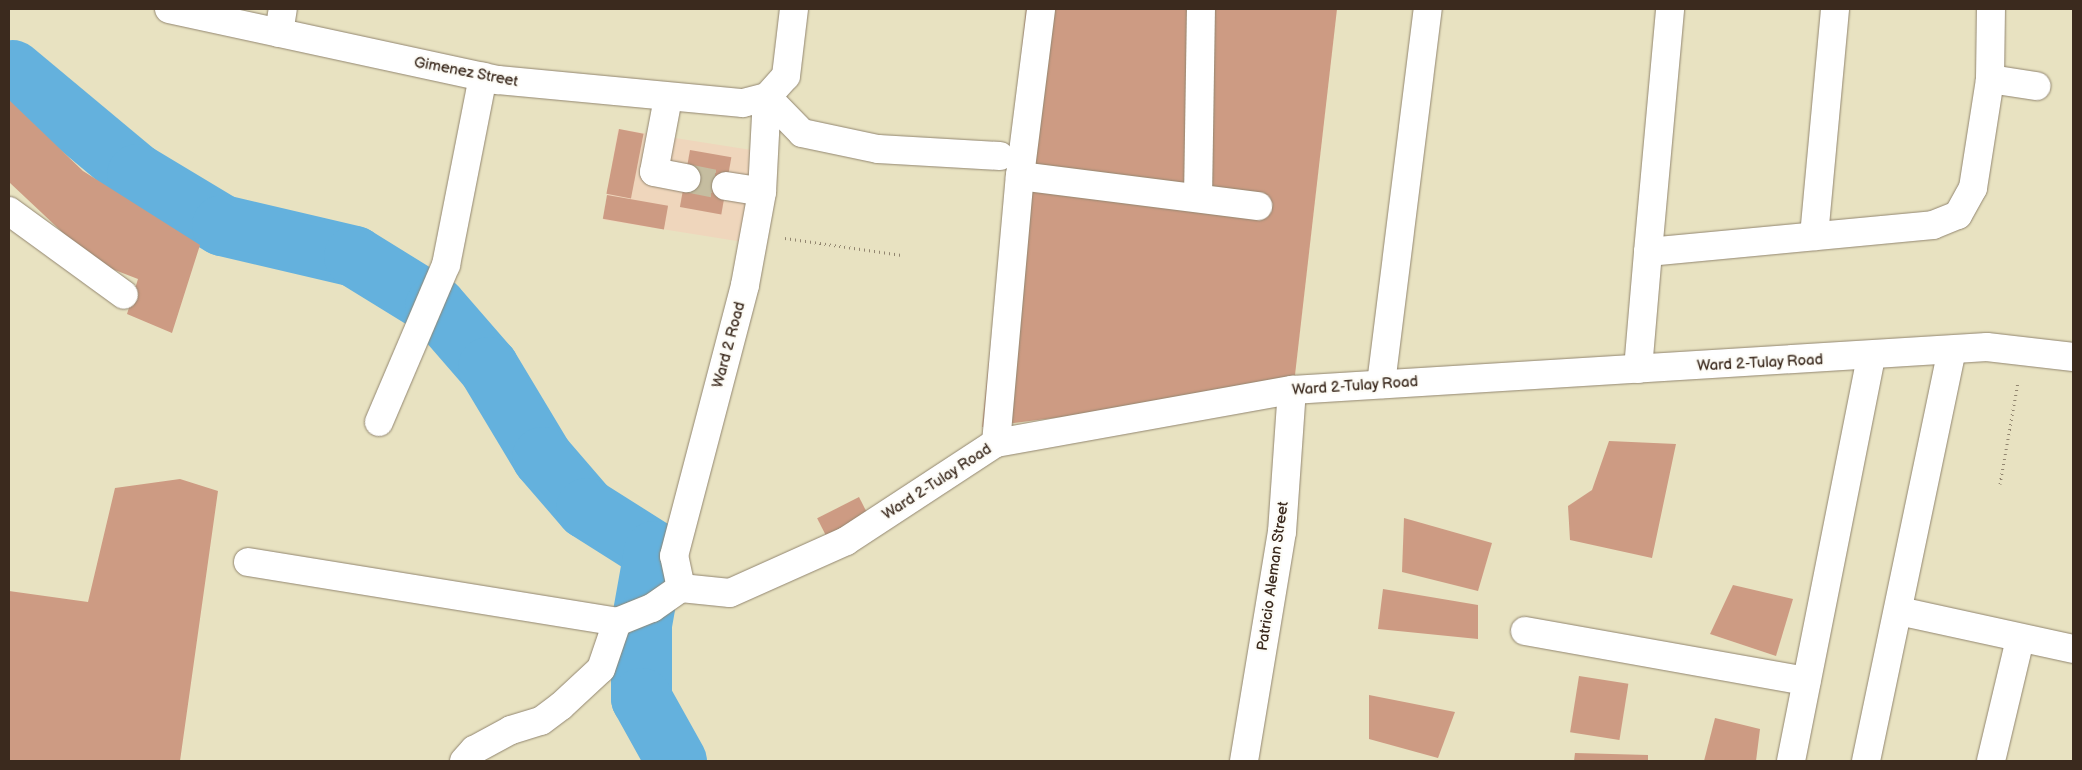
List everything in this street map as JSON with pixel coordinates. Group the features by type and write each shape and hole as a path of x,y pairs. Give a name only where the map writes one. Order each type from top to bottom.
{"street":[{"name":"Gimenez Street","path":"169,9 281,21 483,77 668,98 743,104 766,97"},
{"path":"794,9 786,76 766,97 802,133 878,148 1000,156"},
{"path":"996,443 1020,176 1041,9"},
{"path":"1198,198 1201,9"},
{"path":"1380,384 1428,9"},
{"path":"1638,369 1670,9"},
{"path":"1814,236 1835,9"},
{"path":"1648,252 1933,226 1958,215 1973,188 1990,79 1991,9"},
{"path":"379,422 438,288 483,77"},
{"path":"1990,79 2036,86"},
{"name":"Ward 2 Road","path":"681,588 675,573 677,536 755,233 762,192 766,97"},
{"path":"668,98 654,172 686,178"},
{"path":"1020,176 1258,206"},
{"path":"726,186 762,192"},
{"path":"9,211 124,295"},
{"name":"Ward 2-Tulay Road","path":"681,588 730,593 846,541 996,443 1292,390 1871,357 1987,347 2073,357"},
{"path":"1866,761 1899,611 1952,350"},
{"path":"1791,761 1871,357"},
{"name":"Patricio Aleman Street","path":"1244,761 1282,532 1292,390"},
{"path":"248,562 636,614"},
{"path":"464,761 482,746 511,730 541,721 561,706 601,669 636,614 681,588"},
{"path":"1899,611 2020,639 2073,649"},
{"path":"1525,632 1807,681"},
{"path":"1991,761 2020,639"}],"path":[{"path":"755,233 902,255"},
{"path":"2000,484 2024,352"}],"shaded area":[{"path":"618,129 759,151 745,242 604,220"}],"building":[{"path":"1026,9 1337,9 1295,375 1165,404 982,427"},
{"path":"9,100 83,171 200,245 172,333 127,314 138,279 94,262 9,182"},
{"path":"619,129 644,134 631,199 606,194"},
{"path":"690,150 731,157 721,214 680,207"},
{"path":"607,195 668,206 664,229 603,219"},
{"path":"1609,441 1676,444 1652,558 1570,540 1568,506 1592,490"},
{"path":"180,479 218,491 180,761 9,761 9,591 88,602 115,488"},
{"path":"859,497 870,519 828,541 817,518"},
{"path":"1404,518 1492,543 1478,591 1402,572"},
{"path":"1733,585 1793,599 1776,656 1710,634"},
{"path":"1383,589 1478,605 1478,639 1378,629"},
{"path":"1579,676 1628,684 1619,740 1570,732"},
{"path":"1369,695 1455,712 1438,758 1369,739"},
{"path":"1715,718 1760,729 1756,761 1704,761"},
{"path":"1575,753 1648,755 1648,761 1574,761"}],"waterway":[{"path":"12,70 137,174 222,225 354,256 435,306 488,367 542,457 586,508 654,551 641,624 641,698 676,761"}],"tunnel":[{"path":"686,178 726,186"}]}
